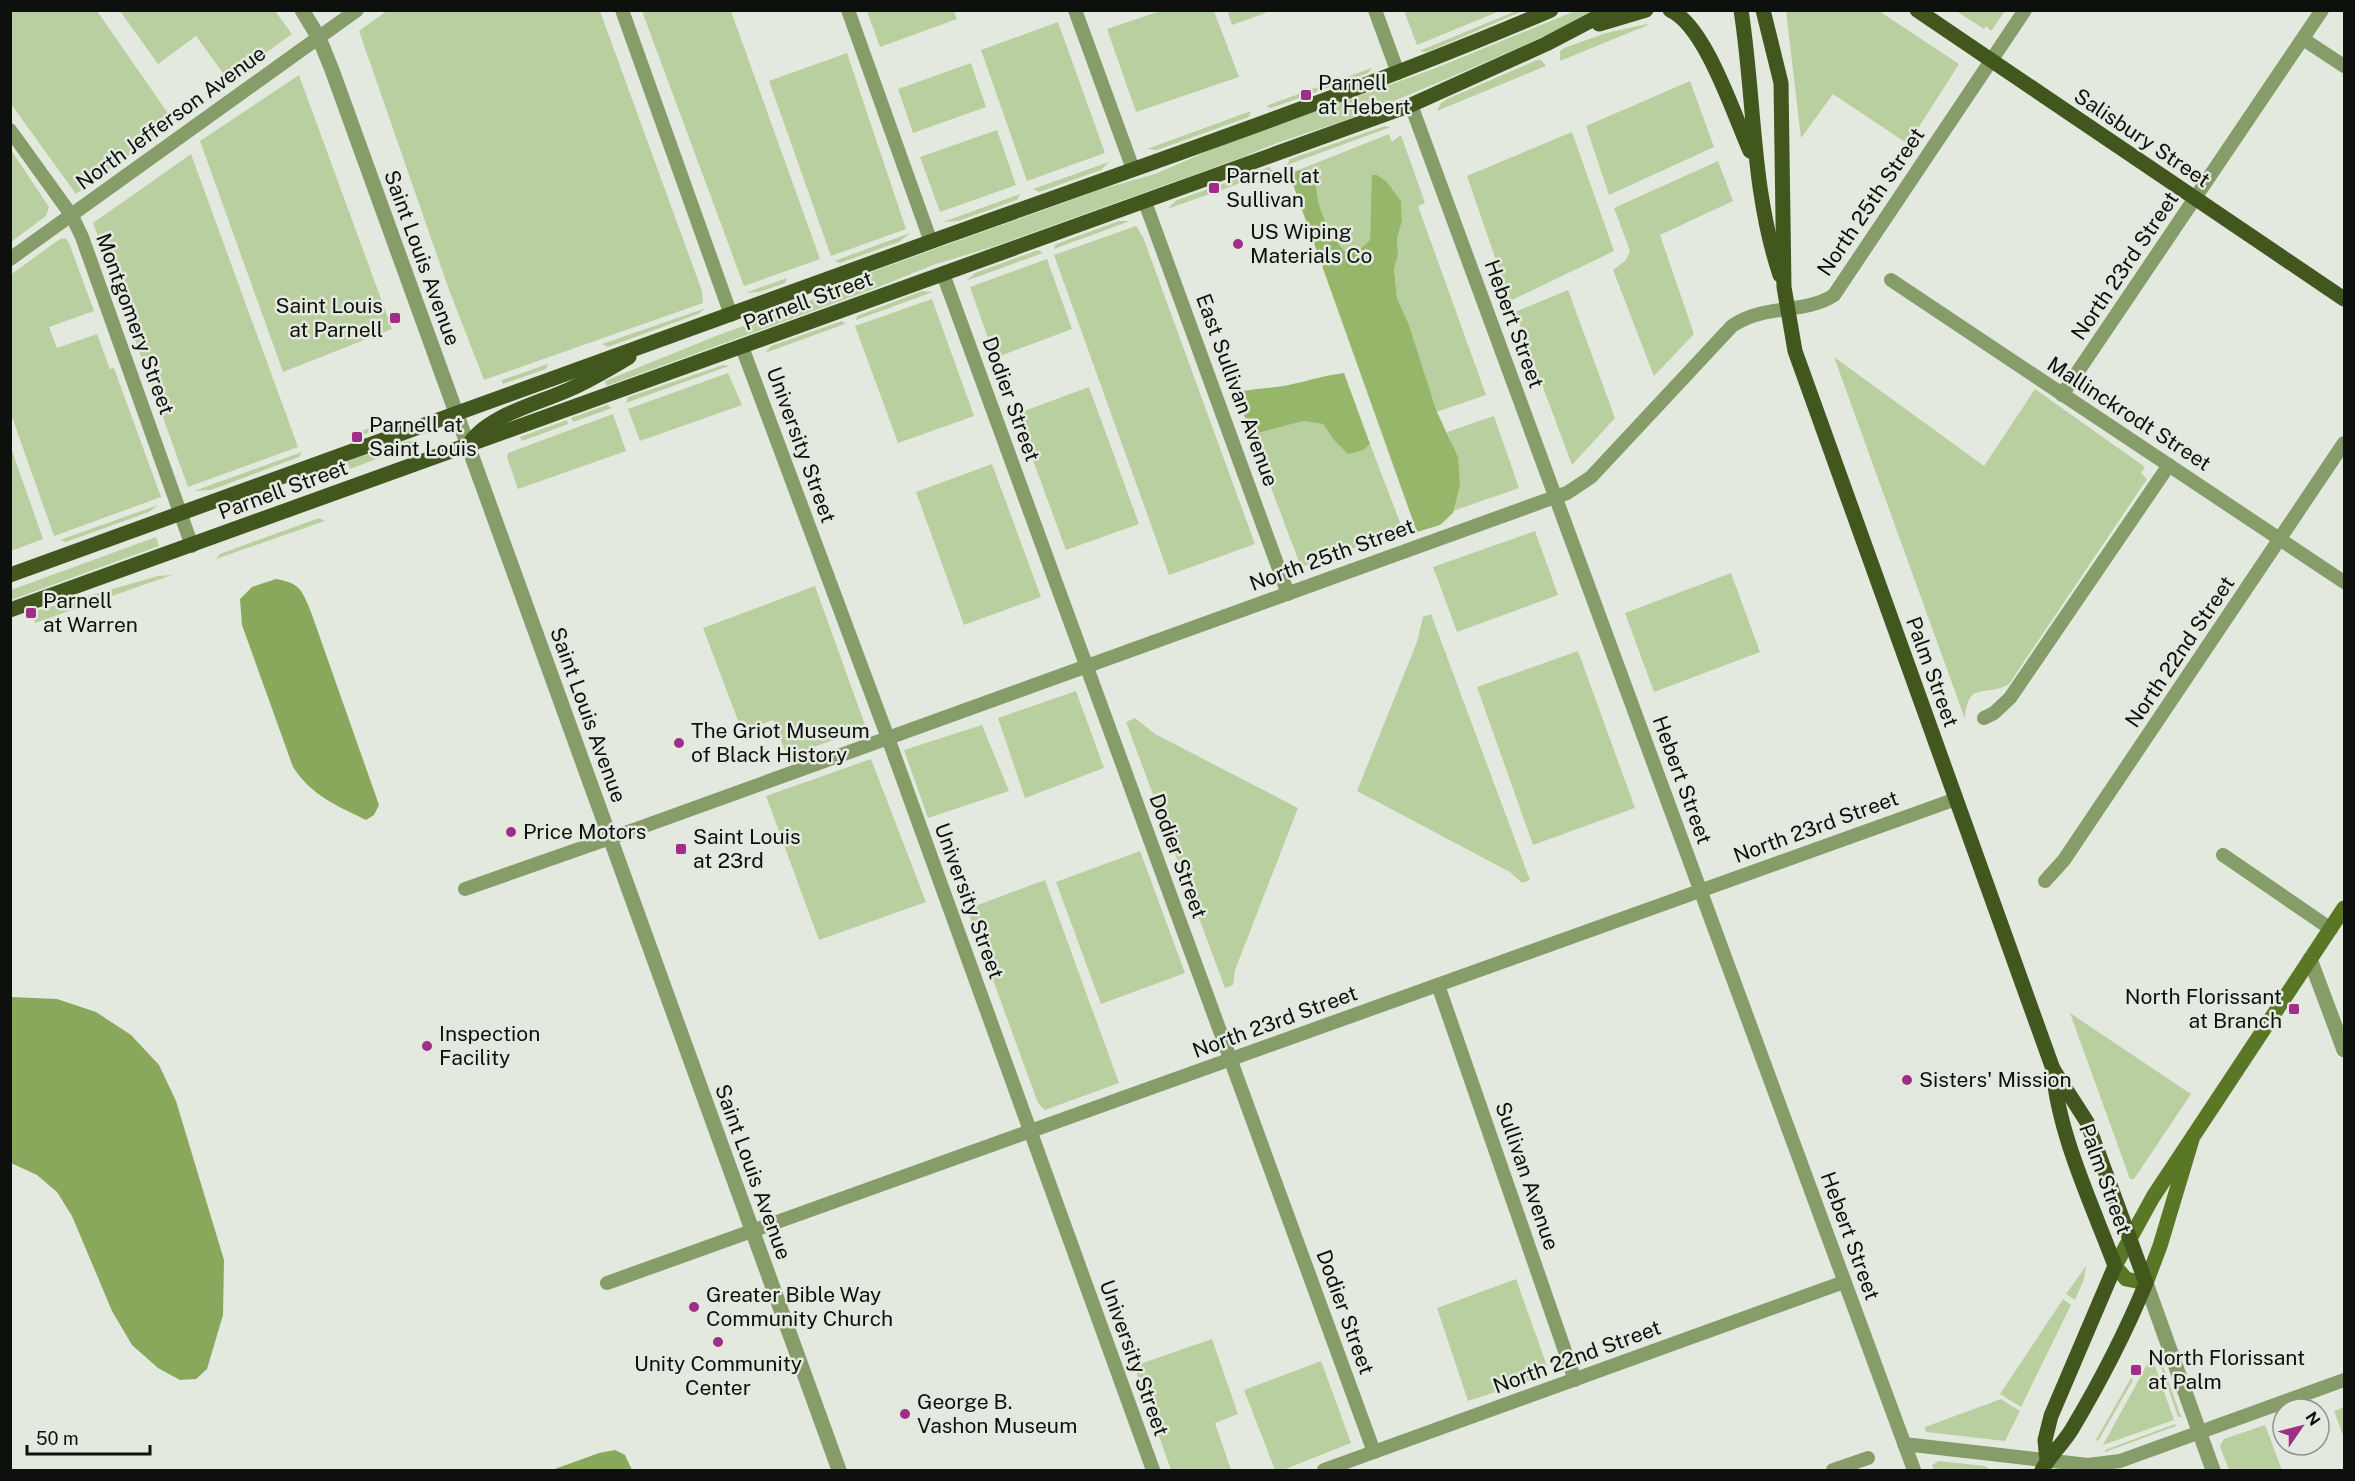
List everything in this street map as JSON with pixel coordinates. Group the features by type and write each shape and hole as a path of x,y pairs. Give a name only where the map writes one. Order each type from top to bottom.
{"main road":[{"name":"Parnell Street","path":"10,575 1398,73 1551,10"},
{"name":"Parnell Street","path":"10,610 1411,105 1568,34 1611,10"},
{"path":"1568,34 1646,10"},
{"path":"1670,10 1684,19 1699,38 1756,163"},
{"path":"1741,10 1756,163 1772,250 1784,286"},
{"path":"1763,10 1778,67 1782,99 1784,286"},
{"name":"Salisbury Street","path":"1917,10 2344,299"},
{"name":"Palm Street","path":"1784,286 1801,370 2054,1069 2087,1122 2146,1283"},
{"path":"468,446 477,433 494,421 570,389 655,342"},
{"path":"2044,1466 2045,1440 2051,1416 2115,1266 2130,1238 2153,1197 2216,1098 2344,911"},
{"name":"Palm Street","path":"2054,1069 2055,1096 2062,1123 2115,1266 2126,1279 2146,1283"},
{"path":"2044,1466 2061,1446 2090,1397 2117,1347 2146,1283 2160,1246 2193,1136"}],"street":[{"name":"Saint Louis Avenue","path":"302,10 319,38 839,1470"},
{"name":"North Jefferson Avenue","path":"10,260 357,10"},
{"path":"622,10 730,315"},
{"path":"848,10 931,242"},
{"path":"1075,10 1133,169"},
{"path":"1376,10 1398,73"},
{"name":"North 25th Street","path":"465,889 1086,667 1580,486 1732,326 1753,314 1825,300 1840,288 2025,10"},
{"name":"North 23rd Street","path":"2062,395 2322,10"},
{"path":"2303,39 2344,66"},
{"name":"Hebert Street","path":"1411,105 1914,1470"},
{"name":"Montgomery Street","path":"10,130 72,216 82,237 192,546"},
{"name":"East Sullivan Avenue","path":"1145,202 1287,594"},
{"name":"Dodier Street","path":"943,274 1374,1452"},
{"name":"Mallinckrodt Street","path":"1891,280 2344,582"},
{"name":"University Street","path":"742,347 888,738 1153,1470"},
{"name":"North 22nd Street","path":"2045,881 2064,860 2282,540 2344,443"},
{"path":"1984,718 1994,713 2010,698 2169,465"},
{"name":"North 23rd Street","path":"607,1283 1956,799"},
{"path":"2223,855 2331,928"},
{"path":"2310,959 2344,1050"},
{"name":"Sullivan Avenue","path":"1438,985 1575,1380"},
{"name":"North 22nd Street","path":"1324,1470 1844,1282"},
{"name":"Palm Street","path":"2146,1283 2213,1470"},
{"path":"1904,1444 2044,1466 2088,1465 2120,1461 2344,1380"},
{"path":"1833,1470 1868,1458"}],"shaded area":[{"path":"388,10 600,11 702,291 703,303 484,380 448,287 359,31"},
{"path":"1227,10 1271,10 1271,11 1232,25"},
{"path":"1404,10 1500,11 1417,45"},
{"path":"10,11 97,11 174,122 76,194 11,104"},
{"path":"120,11 275,11 292,34 228,80 196,36 158,64"},
{"path":"642,11 731,11 820,259 744,286"},
{"path":"867,11 954,11 957,19 880,47"},
{"path":"1160,11 1214,11 1239,77 1136,112 1107,29"},
{"path":"1516,11 1523,11 1432,50 1419,51"},
{"path":"1575,11 1598,11 1477,66 1354,117 992,247 933,265 606,386 605,381 798,306 874,271 1102,189 1155,174 1222,145 1436,68"},
{"path":"1786,11 1879,11 1959,64 1908,144 1833,94 1801,138"},
{"path":"1956,11 2005,11 1991,31 1986,26 1984,29"},
{"path":"1058,22 1105,153 1027,181 981,50"},
{"path":"1647,24 1560,61 1560,51 1564,48 1606,33"},
{"path":"847,53 906,229 831,256 769,81"},
{"path":"1541,60 1546,66 1437,111 1441,103 1447,99"},
{"path":"971,63 986,107 913,133 898,89"},
{"path":"1372,68 1368,73 1311,94 1309,90"},
{"path":"299,75 392,329 283,372 200,141"},
{"path":"1690,81 1714,147 1609,195 1586,126"},
{"path":"1304,92 1305,96 1271,108 1266,106"},
{"path":"1251,111 1249,117 1157,150 1147,149"},
{"path":"1385,126 1391,127 1287,165 1290,159"},
{"path":"997,130 1016,185 940,212 920,157"},
{"path":"1572,132 1614,251 1510,301 1467,176"},
{"path":"1389,134 1392,142 1401,135 1425,203 1418,206 1486,395 1436,412 1409,325 1397,298 1394,269 1398,255 1397,237 1402,221 1401,201 1387,182 1371,206 1370,240 1359,250 1344,251 1323,217 1316,189 1316,177 1306,169 1296,171"},
{"path":"11,150 49,207 46,216 11,242"},
{"path":"191,154 298,447 188,487 93,223"},
{"path":"1718,161 1733,201 1660,235 1694,334 1654,376 1613,270 1626,260 1630,251 1614,208"},
{"path":"1109,162 1101,170 1039,192 1033,189"},
{"path":"1269,167 1273,171 1216,192 1214,187"},
{"path":"1306,169 1316,177 1316,188 1323,216 1344,251 1359,250 1370,240 1372,175 1377,175 1387,182 1401,201 1402,221 1397,238 1398,255 1394,269 1397,298 1409,325 1436,410 1458,457 1460,485 1453,513 1440,525 1417,532 1290,176 1296,171"},
{"path":"1208,189 1210,194 1167,209 1177,200"},
{"path":"1020,194 1017,200 958,221 943,222"},
{"path":"1119,221 1130,221 1054,249 1059,243"},
{"path":"1136,226 1143,237 1255,544 1169,575 1054,255"},
{"path":"910,233 899,242 840,263 834,261"},
{"path":"65,238 69,243 94,311 49,327 57,348 97,334 110,369 114,368 161,497 54,536 11,414 10,275 60,239"},
{"path":"1038,250 1043,253 966,281 975,273"},
{"path":"1047,259 1072,329 995,358 970,287"},
{"path":"787,278 785,283 759,292 745,293"},
{"path":"1568,290 1615,418 1572,465 1515,312"},
{"path":"922,291 933,292 856,320 857,316"},
{"path":"932,299 974,416 898,443 855,326"},
{"path":"706,308 698,314 608,347 602,344"},
{"path":"842,321 845,324 765,353 771,346"},
{"path":"1834,357 1984,466 2035,389 2145,467 2141,473 2147,479 2009,684 1974,694 1967,707 1965,719"},
{"path":"548,364 546,369 503,384 502,380"},
{"path":"723,365 729,366 626,403 628,397"},
{"path":"728,373 742,405 640,441 628,409"},
{"path":"1344,373 1370,444 1363,450 1348,454 1323,424 1303,421 1251,435 1239,400 1242,391 1287,385"},
{"path":"1089,387 1139,524 1066,550 1016,414"},
{"path":"607,405 612,408 573,422 571,418"},
{"path":"613,414 626,451 518,489 507,457 508,453"},
{"path":"1494,416 1519,488 1453,511 1458,490 1458,471 1455,453 1447,432"},
{"path":"398,418 397,423 362,435 361,431"},
{"path":"567,420 568,424 522,441 520,437"},
{"path":"1303,421 1323,424 1334,440 1362,450 1370,444 1403,530 1301,567 1251,435"},
{"path":"415,441 416,444 350,469 347,462 377,449"},
{"path":"11,448 43,539 10,551"},
{"path":"302,452 299,457 211,490 194,491"},
{"path":"992,464 1041,597 964,625 916,492"},
{"path":"158,505 149,512 66,542 60,540"},
{"path":"319,518 325,521 216,559 220,554"},
{"path":"1535,531 1558,595 1457,632 1433,567"},
{"path":"156,537 159,546 11,600 11,590"},
{"path":"1731,573 1760,652 1654,692 1625,613"},
{"path":"172,575 35,623 32,612 158,576"},
{"path":"276,579 295,585 305,598 311,612 379,805 374,815 366,820 317,793 293,767 242,625 240,599 252,587"},
{"path":"815,586 865,725 860,731 787,756 773,720 742,731 703,628"},
{"path":"1431,614 1530,880 1522,883 1510,872 1357,791 1417,642 1423,617"},
{"path":"1578,651 1635,808 1533,845 1477,687"},
{"path":"1076,691 1104,768 1025,798 998,718"},
{"path":"1135,718 1155,734 1298,808 1235,970 1233,985 1225,988 1126,722"},
{"path":"982,725 1009,791 928,818 904,750"},
{"path":"871,759 926,902 819,940 766,796"},
{"path":"1140,851 1185,973 1101,1004 1056,882"},
{"path":"1045,880 1119,1083 1045,1110 1038,1103 967,909"},
{"path":"10,997 57,999 96,1012 131,1035 159,1065 176,1101 224,1260 223,1315 207,1369 196,1379 180,1380 158,1368 132,1345 112,1311 72,1216 57,1192 37,1175 11,1163"},
{"path":"2070,1013 2191,1094 2134,1179 2130,1179"},
{"path":"2086,1266 2084,1279 2075,1300 2066,1294"},
{"path":"1516,1279 1547,1366 1542,1370 1544,1376 1468,1401 1437,1308"},
{"path":"2063,1299 2071,1305 2021,1407 2000,1394"},
{"path":"1212,1339 1238,1414 1215,1423 1231,1470 1171,1470 1134,1366"},
{"path":"2160,1357 2181,1417 2178,1417 2158,1358"},
{"path":"2153,1360 2174,1420 2103,1445 2149,1361"},
{"path":"1321,1361 1351,1443 1283,1470 1275,1470 1244,1390"},
{"path":"2131,1378 2133,1380 2098,1441 2096,1440"},
{"path":"2001,1399 2020,1411 2005,1441 1926,1432 1925,1427"},
{"path":"2344,1407 2344,1438 2334,1411"},
{"path":"2175,1424 2176,1426 2105,1452 2105,1450"},
{"path":"2265,1425 2271,1441 2271,1457 2277,1457 2282,1470 2229,1470 2220,1446 2224,1439"},
{"path":"615,1450 625,1455 632,1470 552,1470 599,1453"},
{"path":"1939,1461 1985,1466 1990,1470 1934,1470 1932,1465"}],"place":[{"name":"Parnell at Hebert","path":"1306,95"},
{"name":"Parnell at Sullivan","path":"1214,188"},
{"name":"US Wiping Materials Co","path":"1238,244"},
{"name":"Saint Louis at Parnell","path":"395,318"},
{"name":"Parnell at Saint Louis","path":"357,437"},
{"name":"Parnell at Warren","path":"31,613"},
{"name":"The Griot Museum of Black History","path":"679,743"},
{"name":"Price Motors","path":"511,832"},
{"name":"Saint Louis at 23rd","path":"681,849"},
{"name":"North Florissant at Branch","path":"2294,1009"},
{"name":"Inspection Facility","path":"427,1046"},
{"name":"Sisters' Mission","path":"1907,1080"},
{"name":"Greater Bible Way Community Church","path":"694,1307"},
{"name":"Unity Community Center","path":"718,1342"},
{"name":"North Florissant at Palm","path":"2136,1370"},
{"name":"George B. Vashon Museum","path":"905,1414"}]}
